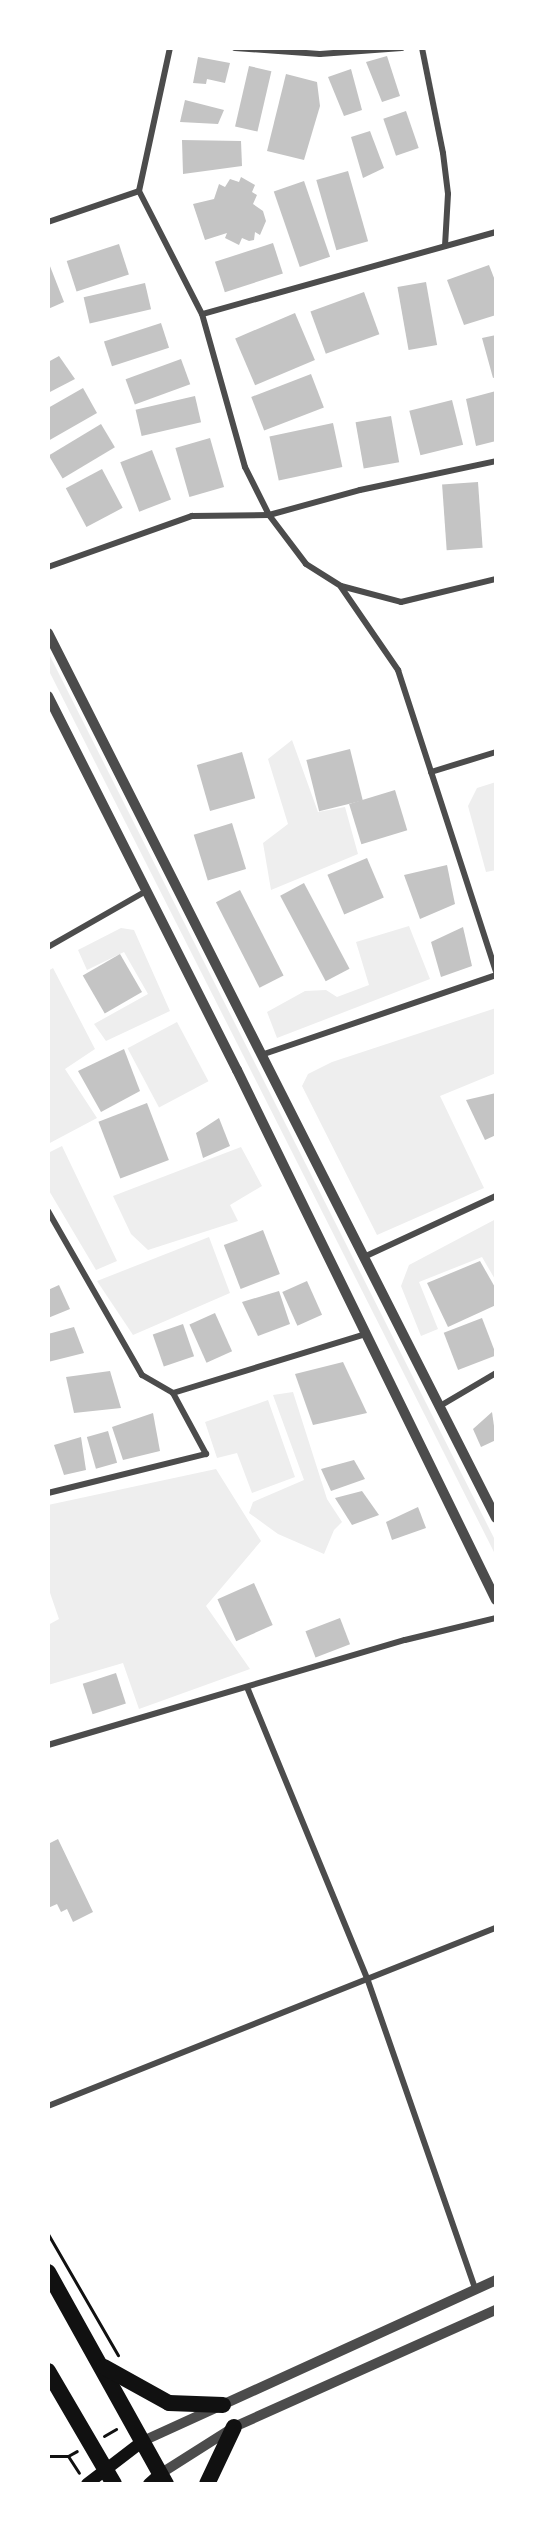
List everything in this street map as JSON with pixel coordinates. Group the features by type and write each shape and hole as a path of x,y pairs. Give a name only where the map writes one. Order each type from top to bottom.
{"highway":[{"path":"48,2272 132,2419 158,2481"},
{"path":"102,2366 169,2403 223,2405"},
{"path":"48,2371 114,2484"},
{"path":"207,2484 234,2427"}],"main road":[{"path":"83,2479 104,2469 143,2441"}],"street":[{"path":"170,48 139,191 202,315 245,467 269,515 306,564 341,586 401,602 496,579"},
{"path":"235,48 320,54 402,48"},
{"path":"422,48 443,153 448,194 445,246"},
{"path":"48,222 139,191"},
{"path":"202,315 496,232"},
{"path":"48,567 192,516 269,515 360,490 496,461"},
{"path":"264,1054 496,973 398,670 341,586"},
{"path":"48,633 264,1054 496,1518"},
{"path":"48,696 367,1333 496,1600"},
{"path":"431,772 496,752"},
{"path":"48,947 146,891"},
{"path":"366,1256 496,1196"},
{"path":"48,1211 142,1375 173,1393 206,1454 48,1493"},
{"path":"173,1393 367,1333"},
{"path":"440,1406 496,1373"},
{"path":"48,1745 496,1618"},
{"path":"248,1687 367,1978 475,2289"},
{"path":"48,2106 496,1928"},
{"path":"143,2441 496,2280"},
{"path":"158,2481 234,2427 496,2310"}],"path":[{"path":"48,2456 68,2456 132,2419"},
{"path":"68,2456 83,2479"}],"shaded area":[{"path":"48,652 496,1542 496,1556 48,669"},
{"path":"292,740 318,812 345,807 358,854 271,890 263,843 288,824 268,759"},
{"path":"496,782 496,870 486,872 468,806 477,788"},
{"path":"409,926 430,979 277,1038 267,1012 305,991 326,990 337,997 369,985 356,942"},
{"path":"121,928 134,930 170,1011 106,1041 94,1024 148,994 124,952 87,970 78,950"},
{"path":"53,968 95,1049 65,1069 97,1118 48,1144 48,971"},
{"path":"496,1008 496,1073 440,1096 484,1188 377,1235 302,1086 308,1074 332,1062"},
{"path":"177,1022 208,1081 159,1107 128,1048"},
{"path":"62,1146 117,1261 96,1270 48,1189 48,1153"},
{"path":"241,1147 262,1186 230,1205 238,1221 148,1250 131,1234 113,1196"},
{"path":"496,1219 496,1281 482,1257 419,1282 438,1329 421,1336 401,1286 409,1265"},
{"path":"209,1237 230,1293 133,1335 97,1281"},
{"path":"293,1392 327,1499 342,1522 334,1530 324,1554 278,1534 249,1513 253,1502 304,1480 273,1395"},
{"path":"268,1400 295,1477 252,1493 237,1453 217,1458 205,1422"},
{"path":"216,1469 261,1541 206,1606 250,1669 139,1709 123,1663 48,1685 48,1625 59,1619 48,1587 48,1505"}],"building":[{"path":"387,56 400,96 382,102 366,62"},
{"path":"198,57 230,63 225,83 207,79 206,84 193,83"},
{"path":"249,66 271,71 257,132 235,126"},
{"path":"351,69 362,110 344,116 328,77"},
{"path":"286,74 317,82 320,106 304,160 267,151"},
{"path":"185,100 224,110 218,124 180,122"},
{"path":"406,111 419,148 396,156 383,119"},
{"path":"370,131 384,168 363,178 351,137"},
{"path":"182,140 241,141 242,166 183,174"},
{"path":"348,171 368,241 336,250 316,180"},
{"path":"241,177 255,185 252,192 257,195 253,204 263,211 266,221 260,235 255,232 254,240 249,241 242,238 239,245 225,238 227,233 205,240 193,204 214,199 219,184 225,187 230,179 239,182"},
{"path":"304,181 330,257 300,267 274,191"},
{"path":"273,243 283,273 225,292 215,262"},
{"path":"119,244 129,274 77,291 67,261"},
{"path":"48,261 64,302 48,309"},
{"path":"489,265 496,283 496,315 464,325 447,280"},
{"path":"426,282 437,345 409,350 397,287"},
{"path":"145,283 151,309 90,323 84,297"},
{"path":"364,292 379,334 326,354 310,311"},
{"path":"295,313 315,360 255,385 235,338"},
{"path":"161,323 169,348 112,366 104,342"},
{"path":"496,335 496,377 493,378 482,338"},
{"path":"59,356 75,379 48,393 48,362"},
{"path":"181,359 190,384 135,405 126,379"},
{"path":"311,374 324,408 264,431 251,397"},
{"path":"83,388 97,413 48,441 48,408"},
{"path":"496,391 496,441 476,446 466,399"},
{"path":"195,396 201,422 142,436 136,410"},
{"path":"452,400 463,445 420,455 409,411"},
{"path":"391,416 399,462 364,469 356,422"},
{"path":"333,423 342,467 279,481 269,437"},
{"path":"101,424 115,447 63,479 49,455"},
{"path":"210,438 224,487 189,497 175,448"},
{"path":"152,450 171,499 139,512 120,462"},
{"path":"102,469 123,508 86,527 66,488"},
{"path":"478,482 483,548 447,550 442,485"},
{"path":"350,749 363,800 319,811 306,760"},
{"path":"242,752 255,798 210,811 197,765"},
{"path":"395,790 407,830 361,844 349,804"},
{"path":"232,823 246,869 208,881 194,835"},
{"path":"367,858 384,898 344,914 327,875"},
{"path":"447,865 455,904 420,919 404,875"},
{"path":"304,883 350,969 326,981 280,896"},
{"path":"240,890 284,976 260,988 216,902"},
{"path":"463,927 472,966 441,977 431,942"},
{"path":"120,954 142,992 105,1014 83,976"},
{"path":"124,1049 140,1091 101,1112 78,1071"},
{"path":"496,1093 496,1135 485,1140 466,1100"},
{"path":"147,1103 169,1160 120,1179 98,1122"},
{"path":"219,1118 230,1146 203,1158 196,1133"},
{"path":"263,1230 280,1274 241,1289 224,1245"},
{"path":"480,1261 496,1289 496,1305 448,1327 427,1283"},
{"path":"307,1281 322,1315 297,1326 282,1292"},
{"path":"59,1285 70,1309 48,1318 48,1290"},
{"path":"279,1291 290,1324 258,1336 242,1302"},
{"path":"215,1313 232,1351 207,1363 189,1324"},
{"path":"482,1318 496,1355 458,1370 444,1333"},
{"path":"183,1324 194,1356 164,1367 153,1334"},
{"path":"74,1327 84,1353 48,1362 48,1334"},
{"path":"343,1362 367,1413 313,1425 295,1374"},
{"path":"110,1371 121,1408 74,1413 66,1377"},
{"path":"492,1412 496,1440 481,1447 473,1429"},
{"path":"153,1413 160,1451 123,1460 112,1427"},
{"path":"108,1431 117,1463 96,1469 87,1437"},
{"path":"81,1437 86,1470 64,1475 54,1445"},
{"path":"354,1460 365,1479 331,1491 321,1469"},
{"path":"362,1491 379,1515 352,1525 335,1498"},
{"path":"418,1507 426,1528 392,1540 386,1522"},
{"path":"254,1583 273,1625 236,1641 217,1599"},
{"path":"340,1618 350,1644 315,1657 305,1631"},
{"path":"116,1673 126,1703 93,1714 83,1684"},
{"path":"58,1839 93,1912 73,1922 67,1909 61,1912 57,1904 48,1908 48,1844"}]}
